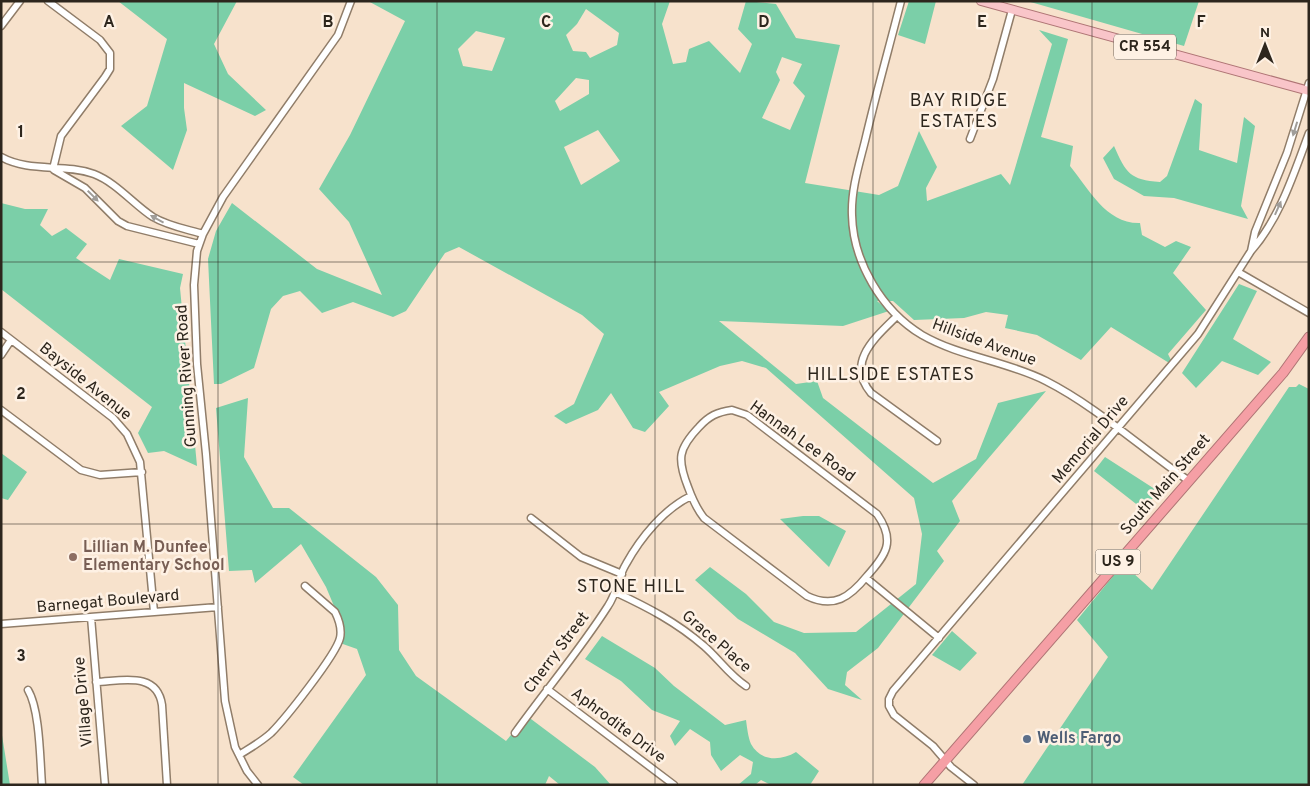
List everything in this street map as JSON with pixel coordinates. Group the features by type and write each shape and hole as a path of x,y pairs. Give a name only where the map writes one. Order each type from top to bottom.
{"highway":[{"name":"South Main Street","path":"924,785 1282,373 1309,337"}],"main road":[{"name":"CR 554","path":"982,1 1308,88"}],"street":[{"path":"1,26 20,1"},
{"path":"48,1 100,40 110,53 110,69 61,136 53,169"},
{"name":"Gunning River Road","path":"258,785 239,755 228,722 197,364 194,285 199,244 223,196 331,46 342,27 351,1"},
{"name":"Hillside Avenue","path":"901,1 860,162 852,216 856,243 862,264 876,289 897,316 922,335 942,344 1019,369 1046,381 1118,429 1189,481"},
{"path":"970,139 993,79 1012,10"},
{"name":"Memorial Drive","path":"1251,250 1259,222 1288,153 1308,88"},
{"name":"Memorial Drive","path":"945,761 941,752 894,715 889,706 889,699 893,691 1198,334 1251,250 1269,226 1309,133"},
{"path":"1,157 9,161 53,169 84,171 97,175 152,217 174,227 203,234"},
{"path":"53,169 85,188 118,221 127,226 199,244"},
{"path":"1259,222 1269,226"},
{"path":"1238,272 1309,313"},
{"path":"897,316 868,345 862,361 865,386 871,393 937,441"},
{"name":"Bayside Avenue","path":"1,332 120,425 134,446 142,472 154,612"},
{"path":"1,355 12,340"},
{"path":"1,410 81,470 100,475 142,472"},
{"name":"Hannah Lee Road","path":"732,410 747,415 877,514 885,526 887,548 884,557 866,578 852,594 842,600 833,602 816,600 704,518 691,496 680,467 680,458 689,437 709,416 732,410"},
{"name":"Cherry Street","path":"515,734 605,611 631,557 663,513 691,496"},
{"path":"531,518 581,557 622,574"},
{"path":"866,578 938,638"},
{"path":"239,755 257,744 277,726 337,647 341,630 338,617 335,612 305,586"},
{"name":"Grace Place","path":"615,592 663,615 706,647 735,679 746,686"},
{"name":"Barnegat Boulevard","path":"1,624 218,606"},
{"name":"Village Drive","path":"91,618 105,785"},
{"path":"96,682 141,680 153,685 162,705 167,785"},
{"name":"Aphrodite Drive","path":"547,689 674,785"},
{"path":"28,690 34,699 36,712 42,785"},
{"path":"945,761 974,785"}],"green space":[{"path":"118,1 237,1 214,44 228,74 266,110 255,116 184,83 184,108 187,130 173,170 121,126 147,106 167,39"},
{"path":"368,1 670,1 662,24 673,64 686,62 689,49 709,41 740,73 752,44 738,29 746,1 776,4 796,38 840,45 805,183 879,195 898,186 919,131 937,167 926,188 927,201 1001,174 1010,185 1052,44 1039,30 1068,39 1041,137 1073,146 1070,166 1099,204 1117,218 1128,222 1140,223 1142,235 1165,247 1176,241 1191,247 1173,273 1206,310 1168,354 1174,366 1111,327 1081,360 1037,335 1005,328 1008,315 986,312 964,318 914,320 893,301 877,301 889,311 843,326 719,321 796,384 817,381 823,398 933,483 976,459 998,403 1046,391 952,501 960,521 937,551 944,561 878,648 847,672 845,685 862,700 828,689 795,653 738,619 695,580 710,567 746,594 774,622 804,633 856,632 916,584 922,534 914,498 766,368 742,361 720,366 659,392 669,406 645,432 633,428 611,393 598,410 566,424 554,416 574,404 604,334 582,315 459,247 445,253 406,311 393,317 353,302 322,313 300,291 283,296 271,309 254,368 221,384 214,384 208,259 216,231 232,203 317,269 382,295 349,222 319,189 350,135 405,21","holes":["586,9 619,33 617,45 590,58 586,52 573,51 566,35 577,24","476,31 505,38 492,71 463,66 458,49","782,57 802,64 793,83 805,96 790,130 762,118 780,80 776,72","576,78 589,80 589,94 560,111 555,101","598,130 620,161 581,185 564,147"]},
{"path":"909,1 936,1 925,44 898,35"},
{"path":"1027,1 1199,1 1184,46"},
{"path":"1195,99 1202,104 1199,150 1237,163 1244,117 1255,126 1241,206 1248,219 1174,198 1144,196 1114,179 1103,158 1114,146 1126,169 1135,177 1160,182 1167,176"},
{"path":"1,203 25,209 48,209 40,225 52,236 66,228 87,244 76,258 110,280 119,259 183,274 180,288 197,466 164,451 148,453 138,433 152,407 1,289"},
{"path":"1239,284 1257,291 1233,339 1271,362 1258,375 1222,361 1196,388 1182,373"},
{"path":"1299,384 1309,389 1309,785 1022,785 1108,657 1077,620 1123,564 1152,590 1289,387 1296,387"},
{"path":"248,398 244,457 273,508 289,508 376,577 398,605 399,650 416,676 506,741 527,716 595,767 611,785 560,785 549,776 545,785 304,785 293,777 366,675 357,649 340,643 339,618 326,587 301,544 255,583 252,570 229,571 216,408"},
{"path":"1,453 27,472 8,500 1,498"},
{"path":"1105,457 1161,493 1140,507 1094,471"},
{"path":"819,516 846,531 829,567 780,519"},
{"path":"952,631 977,653 960,671 932,655"},
{"path":"602,636 655,668 674,686 725,725 746,720 751,744 760,754 766,757 778,758 796,752 819,771 810,785 771,785 761,780 755,785 738,785 751,774 753,762 740,755 721,771 711,755 710,742 690,729 675,746 670,736 680,721 652,710 621,681 585,659"},
{"path":"1,729 10,785 1,785"}],"place":[{"name":"Lillian M. Dunfee Elementary School","path":"73,557"},
{"name":"Wells Fargo","path":"1027,739"}],"district":[{"name":"BAY RIDGE ESTATES","path":"959,111"},
{"name":"HILLSIDE ESTATES","path":"891,375"},
{"name":"STONE HILL","path":"631,587"}]}
